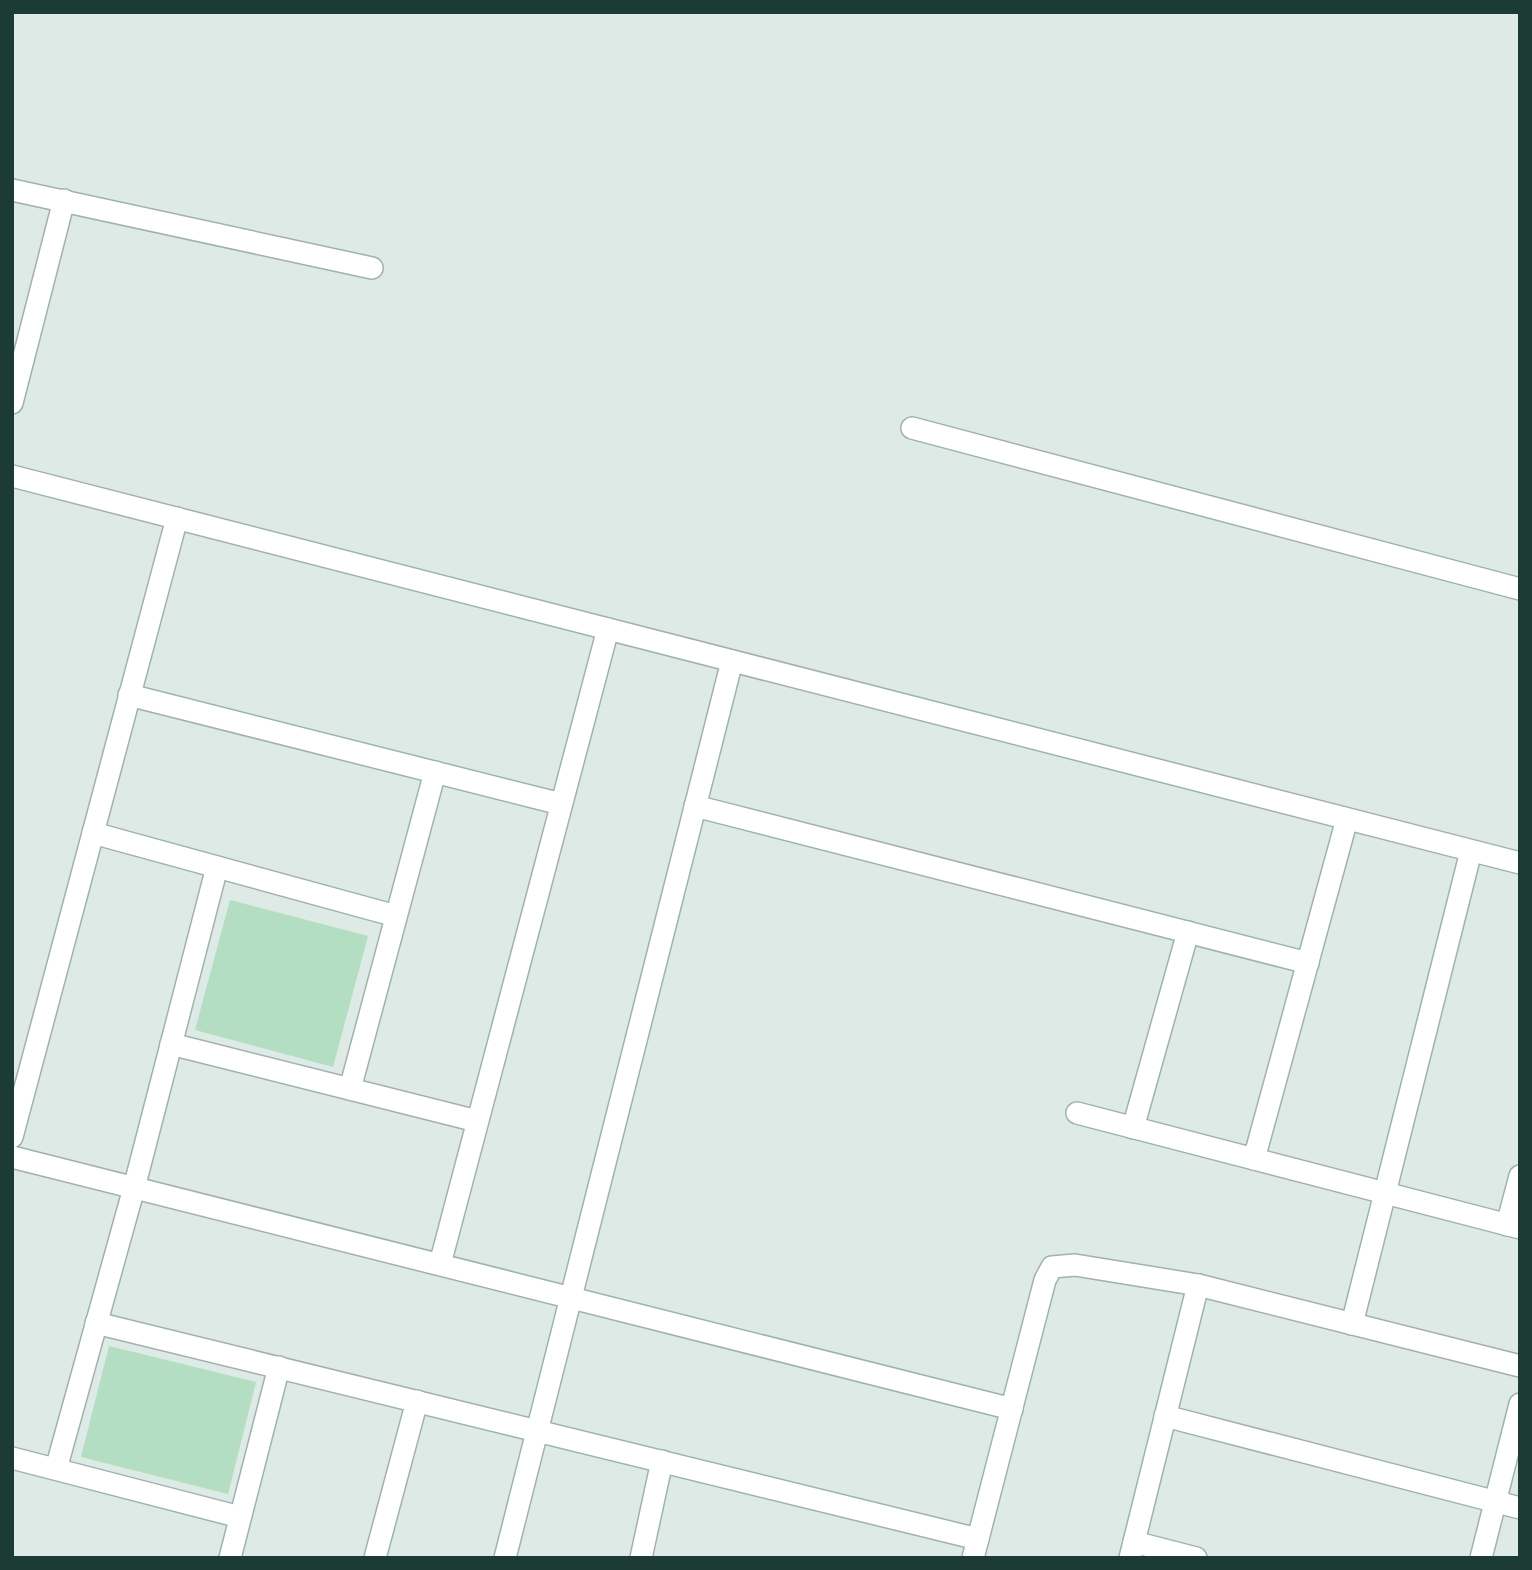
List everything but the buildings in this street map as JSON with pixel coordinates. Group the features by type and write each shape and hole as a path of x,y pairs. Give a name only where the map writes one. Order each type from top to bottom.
{"street":[{"path":"12,190 372,268"},
{"path":"12,403 64,201"},
{"path":"912,428 1520,589"},
{"path":"12,476 1520,863"},
{"path":"12,1137 177,518"},
{"path":"440,1264 608,629"},
{"path":"505,1558 732,661"},
{"path":"129,695 562,804"},
{"path":"350,1089 435,772"},
{"path":"695,806 1308,963"},
{"path":"1254,1159 1347,819"},
{"path":"93,833 396,916"},
{"path":"1352,1324 1471,851"},
{"path":"55,1469 134,1188 217,867"},
{"path":"1133,1128 1188,932"},
{"path":"171,1044 478,1121"},
{"path":"1077,1113 1513,1227 1520,1176"},
{"path":"12,1157 1012,1409"},
{"path":"96,1323 663,1461 975,1549 1045,1280 1052,1267 1075,1265 1198,1285 1520,1366"},
{"path":"1196,1558 1132,1550 1198,1285"},
{"path":"230,1558 279,1367"},
{"path":"375,1558 417,1401"},
{"path":"1480,1558 1520,1404"},
{"path":"1165,1416 1520,1508"},
{"path":"12,1458 240,1517"},
{"path":"641,1558 663,1461"}],"green space":[{"path":"230,900 368,936 333,1067 195,1030"},
{"path":"109,1346 256,1382 228,1494 81,1457"}]}
